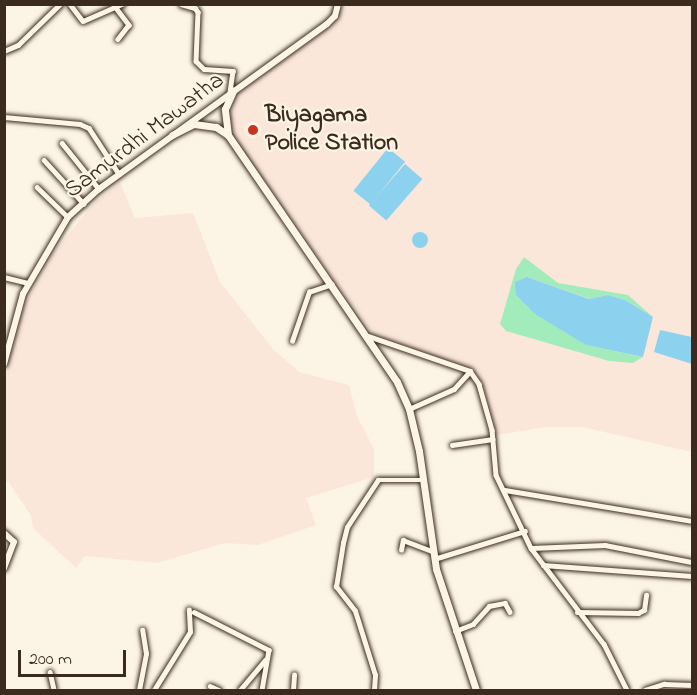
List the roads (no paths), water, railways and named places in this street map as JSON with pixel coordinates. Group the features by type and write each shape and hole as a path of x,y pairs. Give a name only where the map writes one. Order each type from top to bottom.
{"main road":[{"name":"Samurdhi Mawatha","path":"4,364 28,283 68,218 119,174 327,24 335,16 338,4"},
{"path":"228,135 225,109 232,92"},
{"path":"172,135 194,124 216,127 228,135 368,336 409,409 424,480 433,555 455,631 477,690"},
{"path":"4,532 14,542 4,568"}],"street":[{"path":"4,51 18,45 60,4"},
{"path":"70,4 83,21 106,9 117,9 122,4"},
{"path":"181,4 195,8 198,12 196,61 204,69 233,70 232,92"},
{"path":"117,9 129,22 118,39"},
{"path":"4,117 80,124 90,128 119,174"},
{"path":"62,143 99,189"},
{"path":"44,160 84,204"},
{"path":"37,187 68,218"},
{"path":"4,277 28,283"},
{"path":"292,340 309,292 332,284"},
{"path":"368,336 470,372 479,384 493,439 494,466 531,548 577,612 604,644 627,690"},
{"path":"409,409 454,389 470,372"},
{"path":"452,445 493,439"},
{"path":"374,690 375,675 355,611 336,587 343,543 351,521 378,480 424,480"},
{"path":"505,490 693,521"},
{"path":"401,550 403,540 433,555 525,531"},
{"path":"531,548 604,545 693,562"},
{"path":"543,565 693,576"},
{"path":"577,612 638,613 644,610 646,595"},
{"path":"455,631 473,624 489,606 505,603 510,612"},
{"path":"154,690 190,632 191,611 269,650 265,659 240,690"},
{"path":"139,690 146,654 142,630"},
{"path":"262,690 265,659"},
{"path":"50,672 54,690"},
{"path":"293,690 294,675"},
{"path":"645,690 664,684 693,685"},
{"path":"210,686 219,690"}],"water":[{"path":"388,148 405,162 370,205 353,191"},
{"path":"405,164 422,179 386,221 369,206"},
{"path":"417,232 423,232 428,240 426,246 417,248 412,243 412,237"},
{"path":"527,277 589,299 608,295 625,300 653,317 643,357 586,345 535,314 516,295 515,282"},
{"path":"660,330 692,337 692,364 654,352"}],"place":[{"name":"Biyagama Police Station","path":"253,130"}]}
